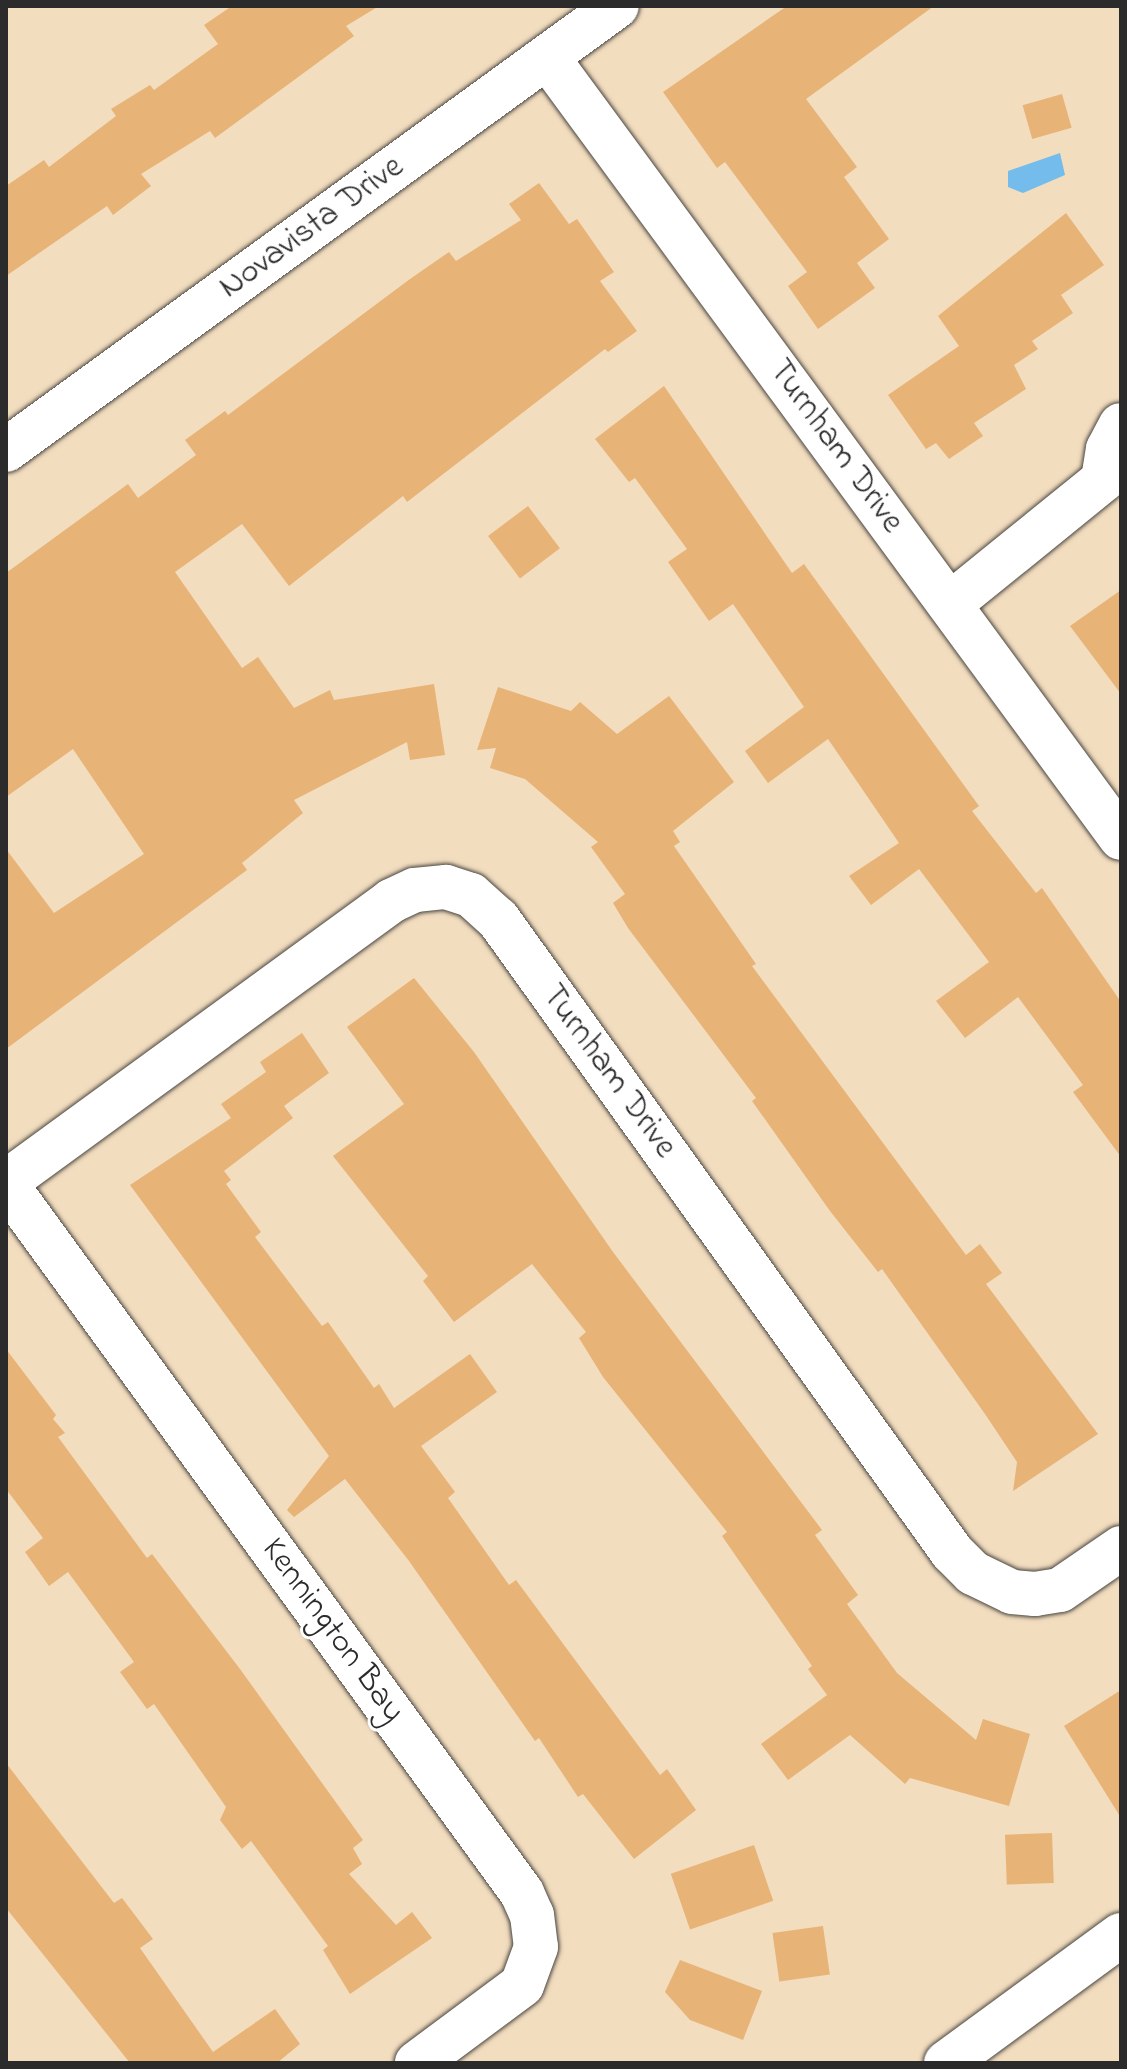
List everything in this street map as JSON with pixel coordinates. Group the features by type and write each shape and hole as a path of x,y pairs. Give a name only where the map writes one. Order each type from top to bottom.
{"street":[{"name":"Novavista Drive","path":"6,450 617,6"},
{"name":"Turnham Drive","path":"547,57 1121,838"},
{"path":"950,604 1112,481 1108,449 1121,425"},
{"name":"Turnham Drive","path":"6,1183 391,901 415,890 446,887 471,895 498,919 952,1552 973,1573 1012,1592 1035,1594 1060,1590 1121,1548"},
{"name":"Kennington Bay","path":"6,1183 488,1846 532,1915 536,1947 522,1985 417,2063"},
{"path":"946,2063 1121,1935"}],"water":[{"path":"1060,153 1065,175 1023,193 1008,187 1008,171"}],"building":[{"path":"232,6 379,6 346,26 354,36 215,138 210,131 141,174 151,186 113,215 107,206 6,276 6,186 44,160 49,167 116,116 111,109 150,85 154,90 218,44 204,25"},
{"path":"787,6 934,6 806,99 857,167 844,177 889,239 857,263 875,288 818,329 788,286 807,272 725,162 717,168 663,92"},
{"path":"1062,94 1072,128 1032,139 1023,105"},
{"path":"539,183 569,224 577,219 614,272 600,281 637,331 608,352 605,349 407,502 403,496 289,586 242,524 175,572 242,668 258,657 294,708 330,690 334,700 434,684 445,755 410,760 407,742 294,800 303,813 242,863 247,870 6,1049 6,849 54,913 144,854 73,749 6,797 6,573 128,484 138,498 196,455 185,440 225,411 228,415 449,252 456,261 521,220 509,204"},
{"path":"1066,213 1104,265 1061,295 1073,313 1032,341 1038,349 1014,365 1026,389 974,423 983,436 949,459 936,443 926,449 888,395 959,346 938,316"},
{"path":"664,386 792,573 804,564 979,806 972,811 1036,893 1042,888 1121,1002 1121,1157 1073,1092 1083,1085 1018,997 965,1038 936,1001 989,962 919,869 871,905 849,876 899,843 828,739 768,783 745,751 804,707 733,604 709,621 668,562 687,549 635,478 629,482 595,439"},
{"path":"528,506 560,548 520,578 488,536"},
{"path":"1121,590 1121,694 1070,626"},
{"path":"498,687 571,711 580,702 617,734 669,696 734,782 673,831 680,842 674,846 756,964 752,966 966,1255 980,1244 1002,1273 986,1284 1098,1434 1013,1491 1017,1462 985,1414 882,1269 878,1272 830,1211 752,1101 756,1098 628,928 613,903 625,894 591,847 598,842 525,779 490,768 496,748 477,750"},
{"path":"414,978 474,1052 613,1252 822,1530 815,1535 858,1595 847,1604 897,1673 976,1740 983,1719 1030,1734 1009,1806 910,1778 905,1784 850,1735 788,1780 761,1744 827,1695 808,1669 812,1666 722,1536 727,1532 603,1377 579,1338 586,1332 532,1264 454,1322 423,1281 428,1276 333,1156 404,1104 347,1027"},
{"path":"302,1033 329,1073 284,1106 293,1118 224,1171 231,1180 226,1184 261,1232 255,1237 322,1326 328,1322 374,1388 379,1384 394,1408 470,1354 497,1392 421,1446 455,1492 448,1498 509,1585 516,1580 660,1775 667,1769 696,1810 634,1859 583,1794 578,1797 539,1738 535,1741 409,1561 345,1479 294,1517 287,1510 329,1456 130,1185 231,1118 221,1104 266,1072 260,1062"},
{"path":"6,1349 56,1415 53,1419 65,1433 58,1437 147,1558 152,1554 240,1669 363,1840 353,1848 362,1864 349,1874 396,1925 412,1912 432,1938 350,1994 323,1950 328,1946 251,1841 242,1849 220,1820 226,1807 154,1704 147,1709 120,1672 134,1662 68,1572 49,1586 25,1552 43,1538 6,1489"},
{"path":"1121,1690 1121,1818 1064,1726"},
{"path":"6,1763 114,1903 122,1898 153,1939 140,1948 213,2052 275,2009 300,2044 277,2063 130,2063 6,1908"},
{"path":"1052,1833 1054,1883 1007,1885 1005,1835"},
{"path":"754,1845 773,1901 690,1929 671,1874"},
{"path":"823,1926 830,1975 779,1982 772,1933"},
{"path":"680,1960 762,1991 743,2040 690,2020 665,1992"}]}
